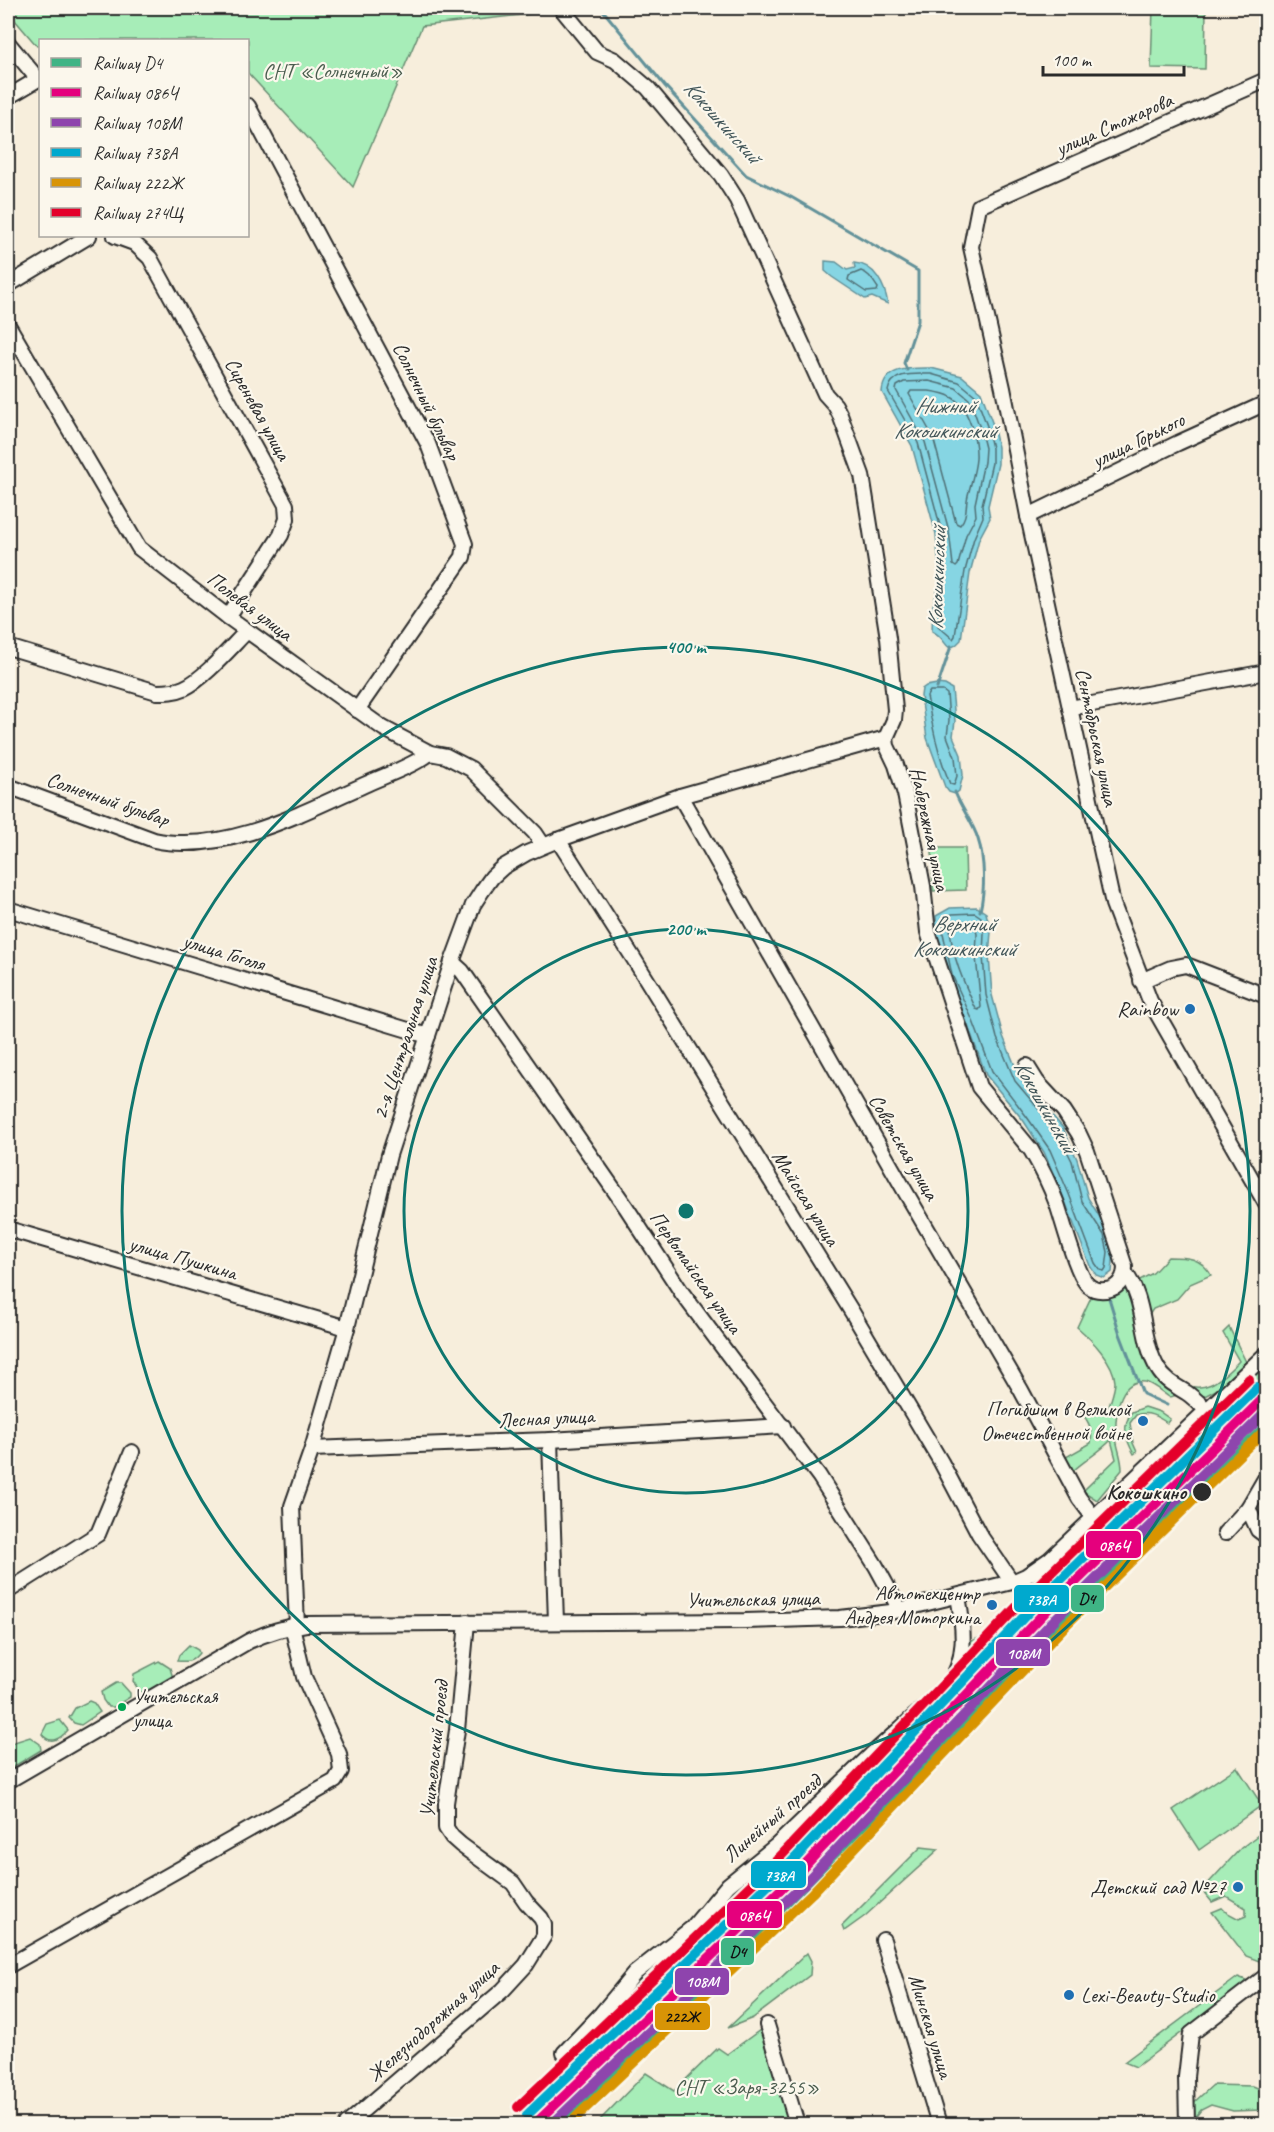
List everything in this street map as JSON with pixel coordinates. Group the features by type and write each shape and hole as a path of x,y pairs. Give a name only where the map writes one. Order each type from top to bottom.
{"street":[{"path":"561,8 597,52 615,60 648,88 721,175 737,200 825,394 835,405 840,416 862,475 888,638 895,710 894,720 886,738"},
{"path":"8,43 39,78 8,97"},
{"name":"улица Стожарова","path":"971,247 979,206 1266,80"},
{"name":"Солнечный бульвар","path":"249,108 428,444 465,544 464,557 357,710"},
{"path":"8,285 87,237"},
{"name":"Сиреневая улица","path":"118,237 134,243 144,250 154,263 286,505 287,519 281,535 228,617"},
{"name":"Сентябрьская улица","path":"971,247 1113,904 1141,981 1165,1029 1266,1204"},
{"name":"Полевая улица","path":"8,325 139,548 228,617 357,710 395,735 430,753 446,756 471,769 535,833 543,845"},
{"name":"улица Горького","path":"1028,516 1266,403"},
{"path":"8,647 157,692 170,692 196,680 247,631"},
{"path":"1070,708 1266,672"},
{"name":"2-я Центральная улица","path":"295,1626 292,1506 312,1449 346,1329 389,1155 473,905 492,878 517,859 543,845 680,796 886,738"},
{"name":"Набережная улица","path":"886,738 905,794 923,886 928,932 979,1087 1037,1160 1057,1203 1079,1270 1086,1284 1094,1289 1105,1290 1114,1287 1123,1276"},
{"name":"Солнечный бульвар","path":"8,786 154,840 187,843 235,837 306,811 410,765 430,753"},
{"name":"Советская улица","path":"680,796 1021,1390 1079,1498 1094,1518"},
{"name":"Майская улица","path":"558,840 852,1312 941,1462 979,1534 1012,1582"},
{"name":"улица Гоголя","path":"8,909 428,1036"},
{"name":"Первомайская улица","path":"452,962 462,970 619,1197 682,1293 819,1476 876,1566 900,1610"},
{"path":"1141,981 1171,968 1186,965 1266,996"},
{"path":"1027,1066 1037,1082 1064,1111 1082,1140 1122,1256 1125,1267 1123,1276 1136,1292 1158,1370 1167,1380 1208,1411"},
{"name":"улица Пушкина","path":"8,1229 346,1329"},
{"name":"Учительская улица","path":"8,1781 249,1641 269,1632 295,1626 808,1619 900,1610 1012,1582 1036,1570 1049,1560 1266,1354"},
{"name":"Лесная улица","path":"312,1449 550,1440 783,1426"},
{"path":"550,1440 556,1622"},
{"path":"8,1591 98,1534 132,1452"},
{"path":"1225,1533 1248,1508 1266,1477"},
{"path":"1248,1508 1258,1530 1266,1536"},
{"name":"Линейный проезд","path":"564,2053 602,2014 635,1973 692,1928 728,1885 776,1846 871,1755 946,1688 955,1674 962,1652 963,1625 958,1596"},
{"name":"Учительский проезд","path":"466,1622 457,1730 446,1803 446,1828 461,1845 513,1883 544,1924 544,1936 540,1944"},
{"path":"8,1966 336,1781 341,1771 339,1754 304,1677 295,1626"},
{"name":"Минская улица","path":"883,1940 939,2124"},
{"name":"Железнодорожная улица","path":"347,2124 503,1990 526,1965 540,1944"},
{"path":"1187,2124 1186,2077 1191,2034 1262,1980"},
{"path":"766,2025 796,2124"}],"green space":[{"name":"СНТ «Солнечный»","path":"8,8 558,8 558,11 422,26 353,187 249,74 249,39 39,39 39,46 37,46 8,12"},
{"path":"1153,8 1206,8 1205,69 1151,68"},
{"path":"932,848 965,848 966,890 933,891"},
{"path":"1168,1257 1198,1261 1211,1275 1190,1284 1177,1299 1153,1309 1145,1321 1163,1367 1185,1384 1194,1387 1202,1387 1218,1380 1239,1361 1223,1333 1229,1327 1246,1362 1216,1390 1199,1399 1192,1392 1169,1397 1145,1382 1136,1382 1129,1386 1123,1393 1116,1420 1116,1437 1122,1470 1097,1500 1083,1491 1116,1459 1111,1440 1072,1472 1066,1457 1091,1443 1090,1426 1081,1412 1108,1410 1115,1382 1114,1374 1106,1359 1095,1344 1077,1327 1092,1295 1114,1294 1153,1273"},
{"path":"1266,1364 1266,1382 1068,1578 1034,1605 1027,1602 1021,1591 1070,1554 1211,1420"},
{"path":"1145,1407 1160,1412 1170,1419 1167,1423 1152,1415 1136,1415 1130,1423 1137,1452 1134,1454 1127,1438 1127,1422 1132,1412"},
{"path":"1012,1619 1010,1630 1004,1640 1010,1655 939,1727 745,1906 726,1897 729,1891 967,1659 970,1642 1007,1624"},
{"path":"189,1645 199,1653 190,1661 177,1661 179,1655"},
{"path":"159,1661 170,1668 173,1678 145,1692 140,1692 133,1681 134,1674"},
{"path":"116,1683 121,1683 130,1693 130,1697 114,1707 108,1707 101,1692"},
{"path":"89,1701 94,1703 100,1712 81,1725 74,1723 69,1718 75,1708"},
{"path":"60,1720 68,1730 55,1739 45,1738 42,1734 47,1724"},
{"path":"30,1737 40,1744 41,1750 8,1770 8,1744"},
{"path":"1237,1767 1262,1805 1199,1850 1173,1810"},
{"name":"Детский сад №27","path":"1266,1829 1266,1956 1259,1961 1246,1956 1212,1912 1222,1908 1239,1919 1246,1916 1246,1908 1226,1896 1212,1902 1202,1890 1241,1848"},
{"path":"921,1847 939,1849 865,1916 844,1931 842,1926"},
{"path":"807,1953 811,1961 810,1975 753,2018 728,2028"},
{"path":"1238,1977 1246,1980 1246,1984 1136,2067 1124,2062"},
{"name":"СНТ «Заря-3255»","path":"767,2025 797,2124 596,2124 646,2073 674,2091 718,2048 727,2054"},
{"path":"1213,2085 1253,2086 1265,2091 1266,2104 1262,2110 1233,2111 1211,2105 1201,2110 1194,2119 1192,2104"}],"water":[{"path":"825,261 836,262 847,270 855,268 854,263 868,267 878,277 888,304 872,297 865,299 832,277 825,271"},
{"name":"Нижний Кокошкинский","path":"931,368 962,376 981,392 998,447 998,464 988,506 990,518 979,539 970,573 961,640 950,648 932,631 933,605 940,581 936,534 912,446 882,392 888,377 893,373 907,369"},
{"path":"937,684 952,689 955,721 953,736 961,755 963,775 959,791 955,794 949,792 945,787 927,738 922,689"},
{"name":"Верхний Кокошкинский","path":"977,907 986,913 991,932 989,956 992,995 1003,1036 1020,1078 1063,1128 1077,1159 1088,1198 1109,1232 1114,1251 1112,1272 1104,1278 1096,1275 1090,1266 1044,1152 1023,1120 986,1075 947,977 937,934 936,916 950,908"}],"waterway":[{"name":"Кокошкинский","path":"601,8 665,86 746,175 791,197 918,271 918,321 904,363 907,370"},
{"name":"Кокошкинский","path":"937,688 951,646"},
{"name":"Кокошкинский","path":"955,792 973,827 982,856 984,875 980,911"},
{"path":"1109,1298 1143,1394 1167,1405"}],"rail line":[{"name":"274Щ","path":"518,2107 778,1859 1030,1593 1249,1379"},
{"name":"738А","path":"527,2115 786,1868 1038,1602 1258,1387"},
{"name":"086Ч","path":"535,2124 795,1876 1047,1610 1266,1396"},
{"name":"108М","path":"552,2124 803,1885 1056,1618 1266,1412"},
{"name":"D4","path":"559,2124 739,1950 1088,1598 1266,1426"},
{"name":"222Ж","path":"569,2124 812,1893 1064,1627 1266,1429"}],"place":[{"name":"Rainbow","path":"1190,1009"},
{"name":"Погибшим в Великой Отечественной войне","path":"1143,1421"},
{"name":"Кокошкино","path":"1202,1492"},
{"name":"Автотехцентр Андрея Моторкина","path":"992,1605"},
{"name":"Учительская улица","path":"122,1707"},
{"name":"Детский сад №27","path":"1238,1887"},
{"name":"Lexi-Beauty-Studio","path":"1069,1995"}]}
